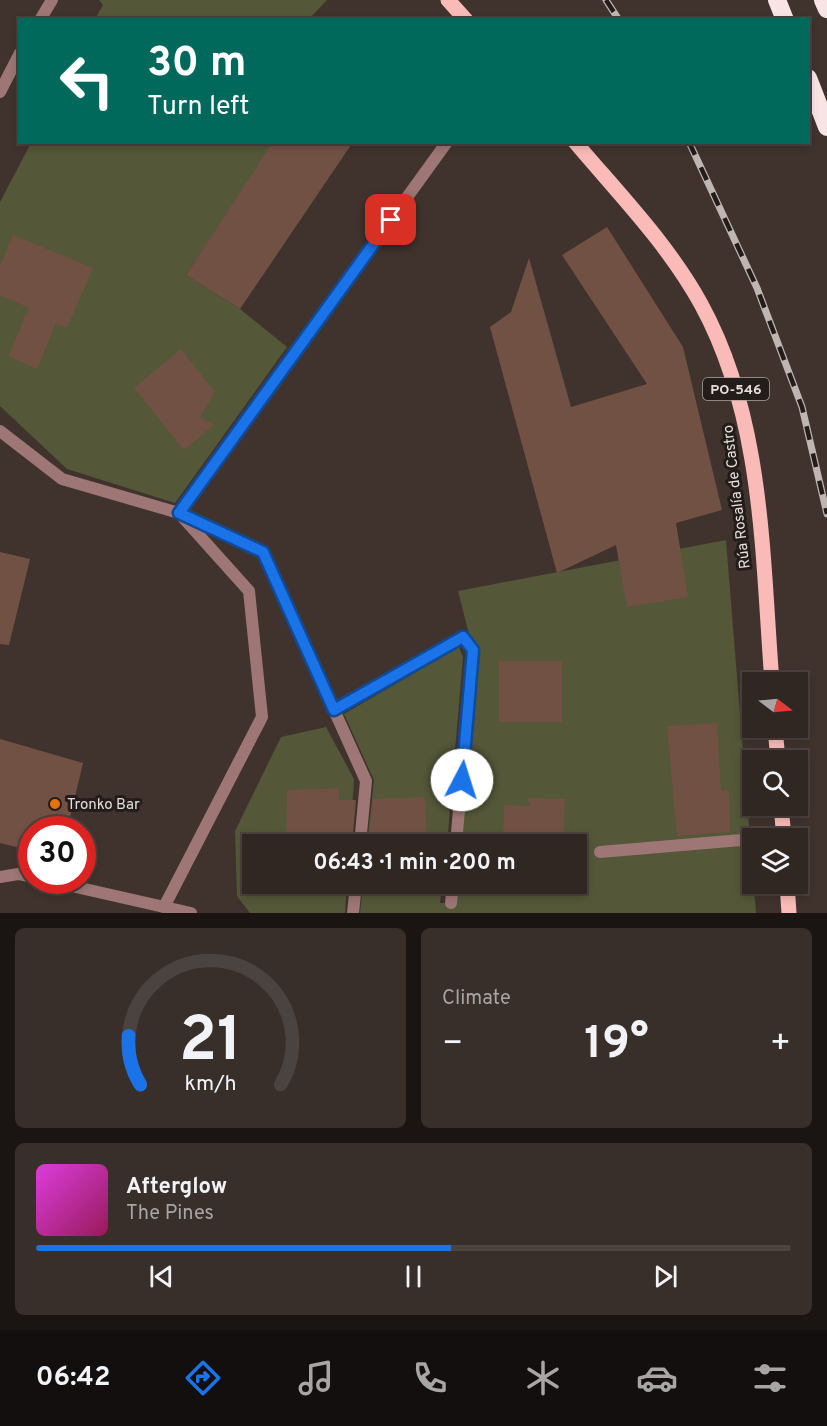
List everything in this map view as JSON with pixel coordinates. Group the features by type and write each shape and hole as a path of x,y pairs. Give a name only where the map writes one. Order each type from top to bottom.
{"highway":[{"path":"777,0 784,18"},
{"path":"824,0 827,9"},
{"path":"810,83 827,127"}],"main road":[{"path":"448,0 464,18"},
{"name":"Rúa Rosalía de Castro","path":"577,144 664,246 702,304 728,366 747,423 771,672"},
{"path":"788,894 789,913"}],"street":[{"path":"41,18 52,0"},
{"path":"0,92 18,57"},
{"path":"179,513 446,144"},
{"path":"0,431 62,479 179,513 263,552 366,781 361,834"},
{"path":"164,907 262,717 249,591 179,513"},
{"path":"334,710 463,637 473,650 457,834"},
{"path":"600,852 742,840"},
{"path":"0,877 18,874"},
{"path":"96,892 191,913"},
{"path":"353,913 355,894"},
{"path":"451,903 452,894"}],"green space":[{"path":"99,0 327,0 310,18 96,18 103,5"},
{"path":"30,144 273,144 186,275 240,309 287,347 175,503 67,469 0,406 0,202"},
{"path":"726,540 743,750 742,816 748,816 749,828 742,828 742,894 754,894 756,913 360,913 362,894 441,894 440,903 451,903 452,894 587,894 587,834 457,834 473,650 458,591"},
{"path":"459,647 463,657 448,834 368,834 374,780 344,714"},
{"path":"326,727 354,779 351,834 242,834 242,894 346,894 345,913 250,913 237,896 235,831 281,737"}],"building":[{"path":"272,144 352,144 240,309 186,275"},
{"path":"607,227 683,347 722,510 676,523 688,597 627,607 616,545 557,573 490,327 511,312 529,258 571,407 647,384 562,255"},
{"path":"13,235 93,268 67,328 56,323 37,369 8,356 29,308 0,295 0,266"},
{"path":"181,349 215,392 200,417 214,425 184,450 134,388"},
{"path":"0,552 30,559 9,645 0,644"},
{"path":"499,661 562,661 562,722 499,722"},
{"path":"717,723 721,790 729,790 730,832 677,836 667,726"},
{"path":"0,739 83,763 70,816 18,816 18,848 0,843"},
{"path":"339,788 339,800 356,800 353,834 286,834 287,790"},
{"path":"425,797 427,834 369,834 373,799"},
{"path":"527,798 565,799 564,834 503,834 504,805 531,806"}],"railway":[{"path":"606,0 618,18"},
{"path":"690,144 757,288 802,407 827,514"}],"place":[{"name":"Tronko Bar","path":"55,804"}],"route":[{"path":"391,220 179,513 263,552 334,710 463,637 473,650 462,780"}]}
